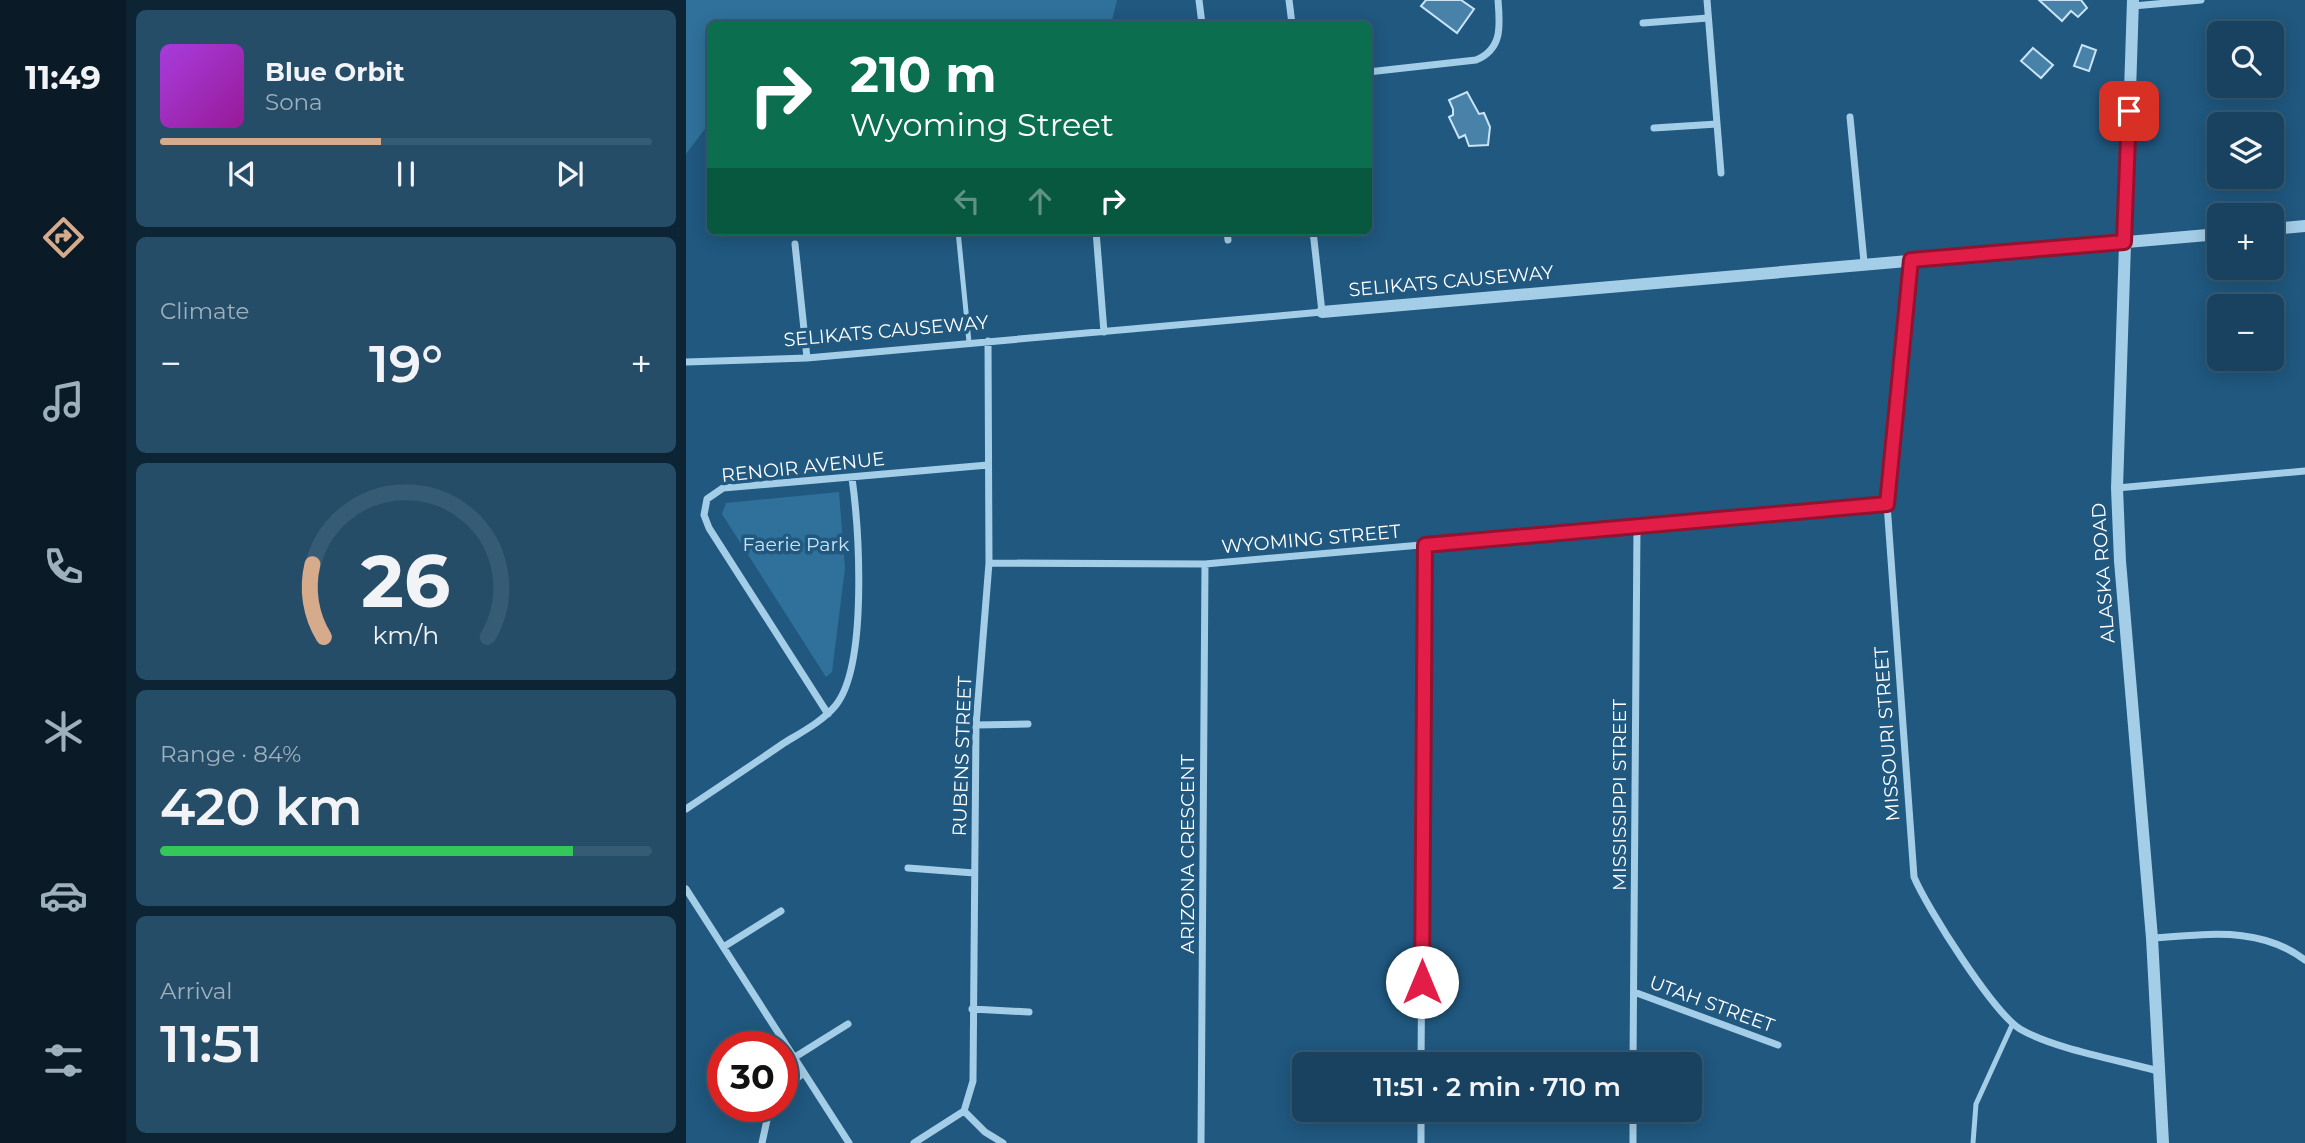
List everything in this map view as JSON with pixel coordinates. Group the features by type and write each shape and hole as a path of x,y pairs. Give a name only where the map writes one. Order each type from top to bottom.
{"street":[{"path":"1199,0 1202,21"},
{"path":"1289,0 1292,21"},
{"path":"1372,72 1476,60 1486,56 1498,37 1498,0"},
{"path":"1707,0 1721,173"},
{"path":"2133,3 2201,0"},
{"name":"ALASKA ROAD","path":"2133,3 2117,488 2120,561 2152,938 2163,1143"},
{"path":"1643,23 1708,18"},
{"path":"1850,117 1864,262"},
{"path":"1654,128 1717,124"},
{"path":"2284,228 2305,226"},
{"path":"1096,235 1104,332"},
{"path":"1227,235 1228,240"},
{"path":"1313,235 1322,312"},
{"name":"SELIKATS CAUSEWAY","path":"686,362 807,358 1864,262 2207,235"},
{"path":"795,244 807,358"},
{"name":"MISSOURI STREET","path":"1911,260 1887,504 1914,877 1926,902 1975,974 2013,1023 2052,1041 2158,1071"},
{"name":"RUBENS STREET","path":"964,1111 974,1070 972,1009 976,725 989,563 988,341"},
{"name":"RENOIR AVENUE","path":"828,714 719,545 704,515 704,506 711,495 723,488 988,465"},
{"path":"2117,488 2305,471"},
{"path":"686,809 828,714 845,690 851,669 860,554 852,478"},
{"name":"WYOMING STREET","path":"989,563 1205,564 1887,504"},
{"name":"MISSISSIPPI STREET","path":"1633,1052 1637,526"},
{"path":"1421,1052 1425,545"},
{"name":"ARIZONA CRESCENT","path":"1201,1143 1205,564"},
{"path":"976,725 1028,724"},
{"path":"908,868 974,873"},
{"path":"686,889 779,1031"},
{"path":"725,946 781,911"},
{"path":"2152,938 2251,935 2281,944 2305,960"},
{"name":"UTAH STREET","path":"1634,992 1778,1045"},
{"path":"972,1009 1029,1012"},
{"path":"798,1055 848,1024"},
{"path":"798,1062 849,1143"},
{"path":"798,1077 804,1073"},
{"path":"914,1143 964,1111 985,1132 1003,1143"},
{"path":"762,1143 766,1122"},
{"path":"1421,1122 1421,1143"},
{"path":"1633,1122 1633,1143"}],"lane":[{"path":"958,235 969,342"},
{"path":"1973,1143 1976,1104 2013,1023"}],"green space":[{"path":"686,0 1117,0 1112,21 707,21 707,126 686,154"},
{"name":"Faerie Park","path":"839,492 845,568 832,672 826,677 722,514 726,503"}],"building":[{"path":"1426,0 1461,0 1474,9 1457,33 1421,6"},
{"path":"2039,0 2081,0 2087,8 2078,17 2071,11 2062,21"},
{"path":"2082,45 2096,50 2089,71 2074,66"},
{"path":"2033,48 2053,65 2041,78 2021,61"},
{"path":"1467,92 1479,114 1484,113 1490,127 1488,145 1469,146 1465,135 1459,138 1449,117 1453,115 1453,109 1449,100"}],"route":[{"path":"1422,982 1425,545 1887,504 1911,260 2124,242 2129,111"}]}
